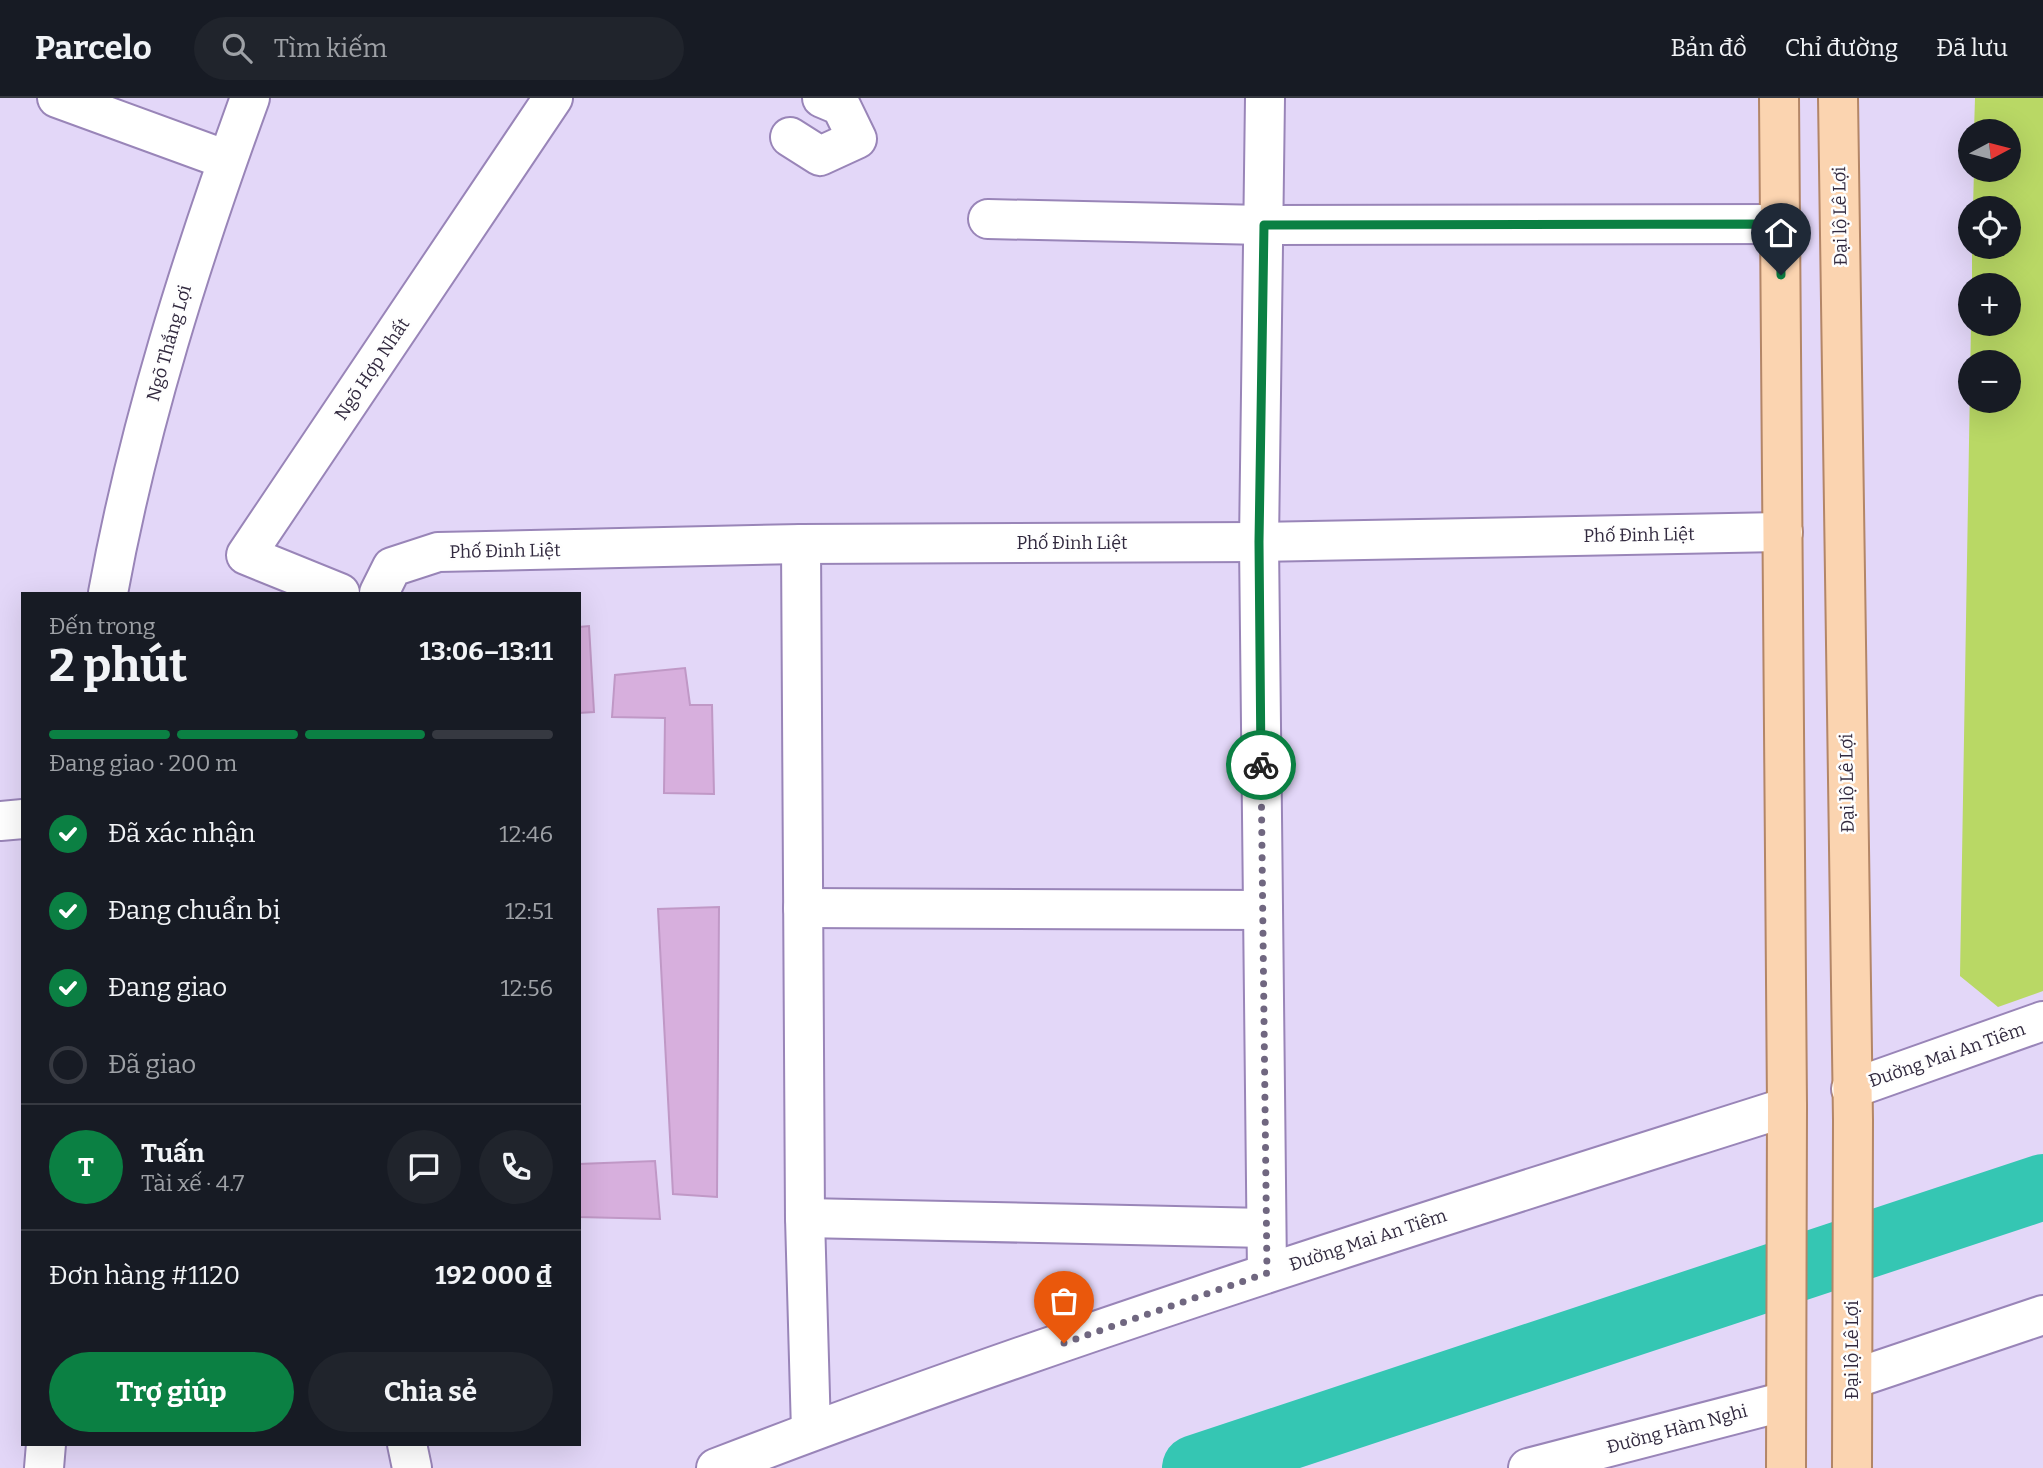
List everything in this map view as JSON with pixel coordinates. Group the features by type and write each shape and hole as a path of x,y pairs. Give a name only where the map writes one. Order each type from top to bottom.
{"main road":[{"path":"1779,98 1787,1120 1786,1468"},
{"name":"Đại lộ Lê Lợi","path":"1838,98 1852,1105 1852,1468"}],"street":[{"path":"57,98 227,160"},
{"name":"Ngõ Thắng Lợi","path":"108,592 122,516 162,363 208,213 250,98"},
{"name":"Ngõ Hợp Nhất","path":"338,592 246,555 554,98"},
{"path":"790,138 820,156 857,139 841,106 822,98"},
{"path":"1265,98 1259,542 1267,1273"},
{"path":"988,219 1264,225 1780,224"},
{"name":"Phố Đinh Liệt","path":"380,592 392,567 438,552 801,544 1259,542 1783,532"},
{"path":"801,544 805,1218 811,1431"},
{"path":"0,821 21,819"},
{"path":"803,908 1263,910"},
{"name":"Đường Mai An Tiêm","path":"1852,1105 2043,1021"},
{"name":"Đường Mai An Tiêm","path":"716,1468 811,1431 1267,1273 1787,1120"},
{"path":"805,1218 1266,1228"},
{"path":"1853,1379 2043,1315"},
{"name":"Đường Hàm Nghi","path":"1532,1467 1786,1401"},
{"path":"44,1468 46,1446"},
{"path":"407,1446 412,1468"}],"green space":[{"path":"1975,98 2043,98 2043,991 1998,1007 1960,976 1969,413 2021,413 2021,350 1970,350 1971,336 2021,336 2021,273 1972,273 1972,259 2021,259 2021,196 1973,196 1974,182 2021,182 2021,119 1974,119"}],"building":[{"path":"589,626 594,712 581,713 581,627"},
{"path":"685,668 690,705 712,705 714,794 664,793 665,718 612,717 615,675"},
{"path":"719,907 717,1197 673,1194 658,909"},
{"path":"655,1161 660,1219 581,1217 581,1164"}],"waterway":[{"path":"1195,1468 2043,1187"}],"way so far":[{"path":"1064,1343 1267,1273 1261,765"}],"route":[{"path":"1261,765 1259,542 1264,225 1780,224 1781,275"}]}
